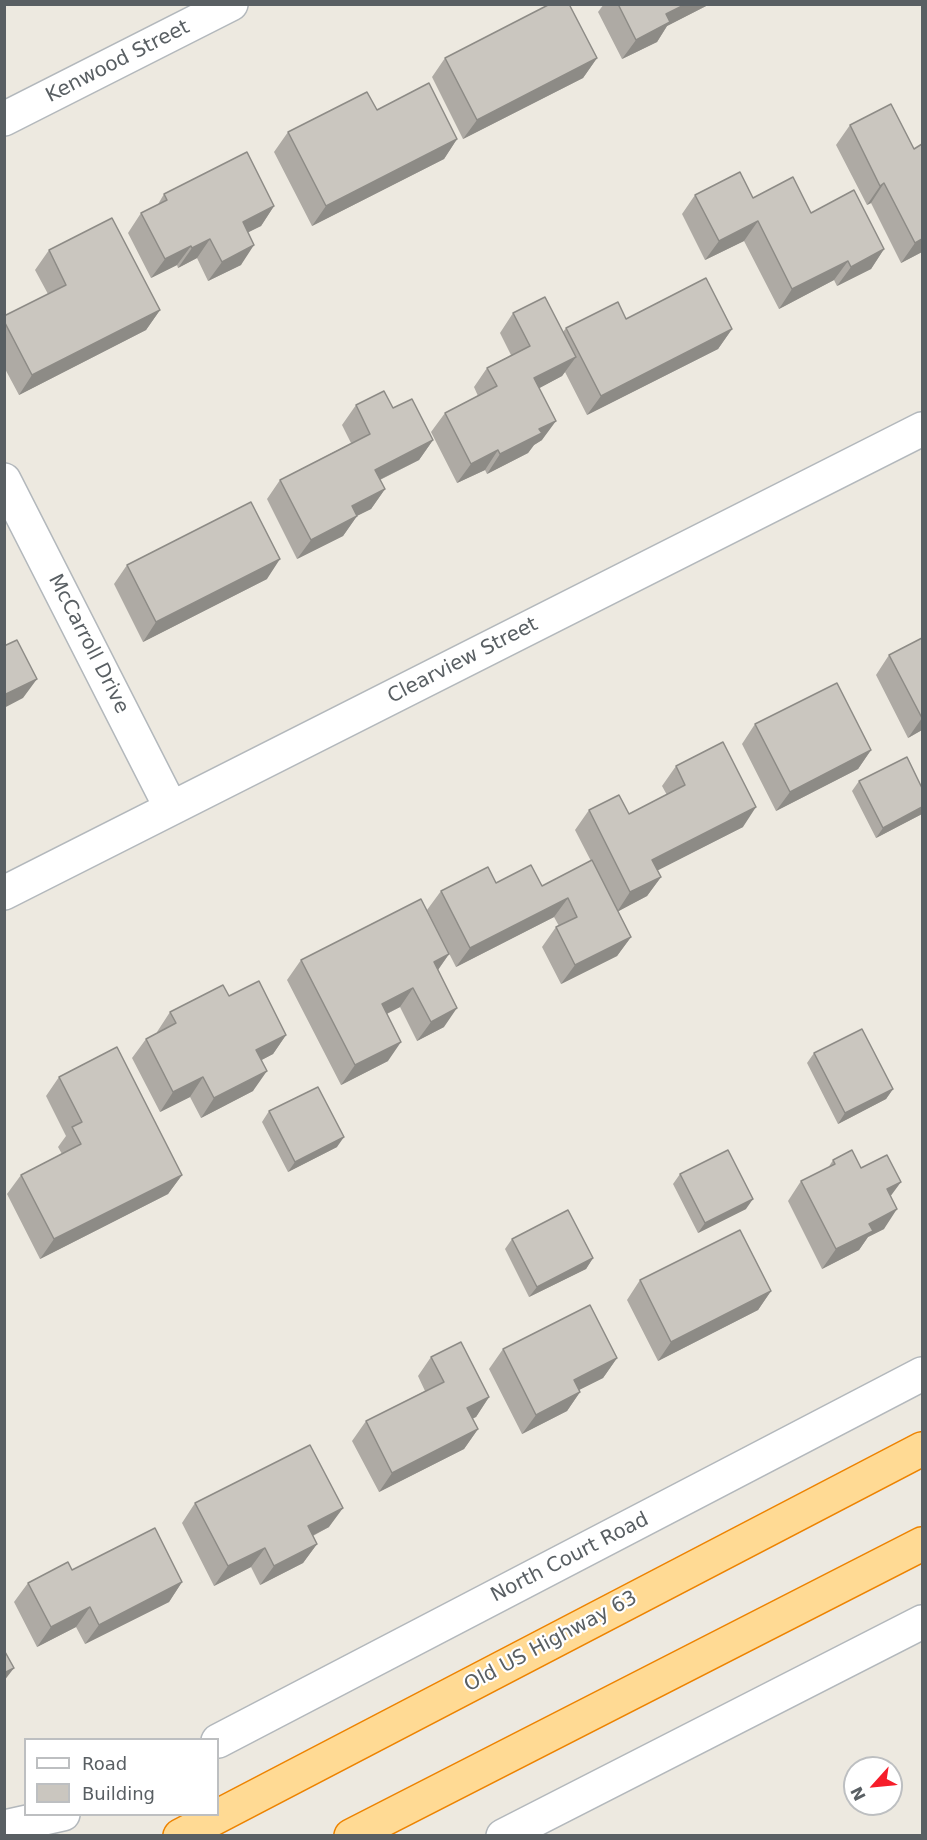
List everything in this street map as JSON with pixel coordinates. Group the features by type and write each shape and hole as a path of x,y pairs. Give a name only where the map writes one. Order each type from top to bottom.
{"highway":[{"name":"Old US Highway 63","path":"219,1816 922,1449"},
{"path":"351,1836 922,1544"},
{"name":"Old US Highway 63","path":"180,1836 218,1816"}],"street":[{"name":"Kenwood Street","path":"4,119 231,4"},
{"name":"Clearview Street","path":"4,892 922,429"},
{"name":"McCarroll Drive","path":"4,480 171,808"},
{"name":"North Court Road","path":"219,1740 922,1374"},
{"path":"503,1836 922,1622"},
{"path":"4,1827 58,1816"}],"building":[{"path":"550,4 569,4 597,58 477,120 445,58"},
{"path":"618,4 686,4 666,14 670,22 636,40"},
{"path":"429,83 457,139 326,206 288,132 367,92 377,110"},
{"path":"891,104 914,149 922,144 922,239 915,243 884,183 880,186 850,125"},
{"path":"247,152 274,206 243,222 254,245 222,262 210,239 165,259 141,213 167,200 164,194"},
{"path":"740,172 753,198 793,177 811,213 854,190 884,249 851,267 848,261 792,289 758,221 719,241 695,195"},
{"path":"112,218 160,310 32,375 4,321 4,316 66,285 49,250"},
{"path":"706,278 732,329 601,396 566,328 618,302 626,319"},
{"path":"545,297 576,357 534,378 556,421 539,429 542,433 500,454 498,450 471,464 445,413 497,386 487,368 530,346 513,313"},
{"path":"384,391 393,408 412,399 433,440 375,470 385,489 352,506 357,516 311,540 280,480 370,434 356,405"},
{"path":"251,502 280,559 156,622 127,565"},
{"path":"922,638 922,718 889,655"},
{"path":"17,640 37,679 4,695 4,646"},
{"path":"837,683 871,750 790,792 755,724"},
{"path":"723,742 756,807 652,860 661,877 630,892 589,810 619,795 629,814 685,785 676,766"},
{"path":"907,757 922,788 922,807 883,828 859,781"},
{"path":"592,860 631,937 575,965 556,927 577,917 568,898 470,948 441,891 488,867 496,883 531,865 542,886"},
{"path":"421,899 449,954 434,962 457,1008 431,1022 413,988 382,1004 401,1042 355,1065 301,960"},
{"path":"259,981 286,1035 256,1050 267,1071 214,1098 203,1077 173,1092 146,1039 176,1023 170,1012 223,985 229,996"},
{"path":"862,1029 893,1089 845,1113 814,1053"},
{"path":"117,1047 182,1175 54,1239 21,1175 81,1144 72,1127 82,1122 59,1077"},
{"path":"318,1087 344,1137 295,1162 269,1111"},
{"path":"728,1150 753,1199 705,1223 680,1174"},
{"path":"852,1150 861,1168 887,1155 901,1182 887,1189 897,1209 869,1224 873,1231 836,1249 801,1181 835,1164 833,1160"},
{"path":"568,1210 593,1258 537,1287 512,1239"},
{"path":"740,1230 771,1291 671,1342 640,1280"},
{"path":"590,1305 617,1358 574,1380 580,1392 536,1415 503,1349"},
{"path":"461,1342 489,1397 467,1408 478,1429 392,1473 366,1421 444,1382 431,1357"},
{"path":"310,1445 343,1508 308,1526 317,1544 274,1566 265,1548 228,1566 195,1503"},
{"path":"155,1528 182,1582 99,1625 90,1607 51,1627 28,1583 68,1562 72,1570"},
{"path":"4,1650 14,1668 4,1673"}]}
